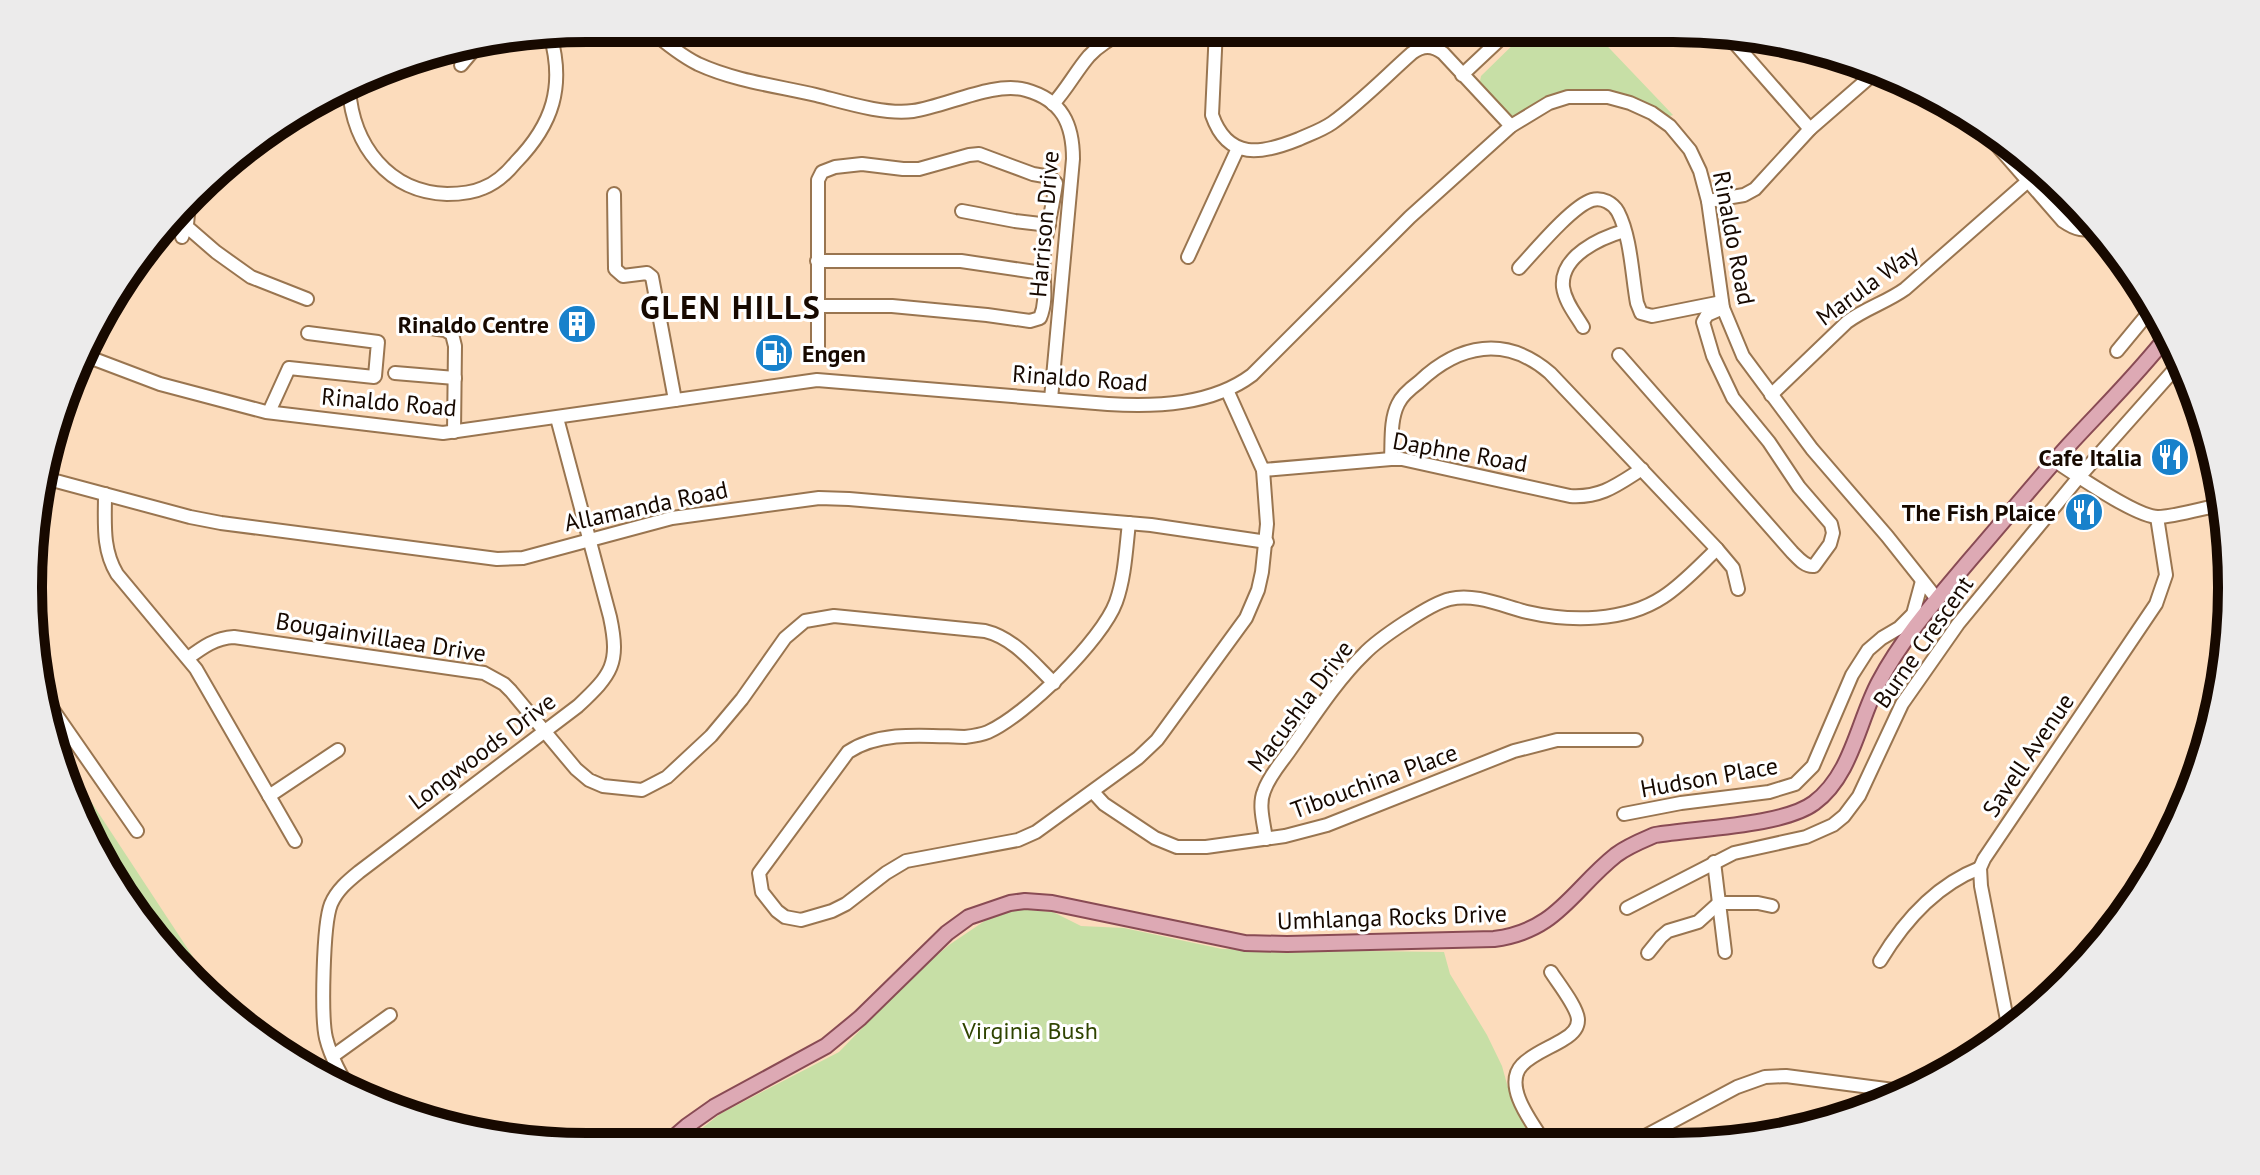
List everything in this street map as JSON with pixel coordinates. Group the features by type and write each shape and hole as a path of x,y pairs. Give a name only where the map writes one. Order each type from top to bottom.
{"main road":[{"name":"Umhlanga Rocks Drive","path":"679,1133 714,1107 826,1046 860,1018 947,933 969,917 997,905 1025,901 1052,903 1245,943 1510,937 1540,925 1557,913 1618,854 1640,841 1669,833 1767,820 1799,812 1813,804 1835,781 1878,683 1937,599 2161,344"}],"street":[{"path":"667,42 694,62 718,72 855,104 908,112 1013,87 1028,90 1053,104 1090,55 1105,42"},
{"path":"1215,42 1212,115 1215,126 1238,148 1272,150 1318,131 1342,115 1420,48 1428,46 1443,53 1511,126"},
{"path":"1462,75 1497,42"},
{"path":"349,97 357,129 388,174 419,191 471,192 497,181 508,171 535,140 550,114 557,61 552,43"},
{"path":"1738,46 1810,129"},
{"path":"461,65 469,55"},
{"path":"1708,201 1744,195 1755,189 1810,129 1868,79"},
{"name":"Rinaldo Road","path":"93,359 160,384 269,412 423,432 454,432 817,380 1152,406 1203,397 1242,383 1264,365 1410,217 1511,126 1549,103 1568,97 1591,96 1630,103 1652,113 1670,126 1690,150 1700,171 1708,201 1723,305 1743,356 1812,449 1937,599"},
{"name":"Harrison Drive","path":"1051,399 1073,159 1069,125 1053,104"},
{"path":"1188,257 1238,148"},
{"path":"818,348 819,175 825,170 848,164 913,170 969,155 986,155 1025,172 1046,176 1056,183 1044,252 1042,273 1045,291 1040,318 1030,321 892,306 819,306"},
{"path":"2014,163 2063,221 2074,229 2085,230"},
{"name":"Marula Way","path":"1771,395 1847,322 1905,289 2028,181"},
{"path":"614,194 615,269 623,276 650,275 675,400"},
{"path":"1519,268 1583,205 1593,199 1607,201 1618,211 1641,313 1652,316 1723,305"},
{"path":"962,211 1049,225"},
{"path":"187,218 184,232 251,277 307,299"},
{"path":"1583,327 1563,290 1567,268 1598,240 1624,231"},
{"path":"1044,252 1065,254"},
{"path":"817,261 961,261 1042,273"},
{"path":"1619,355 1792,552 1804,564 1814,566 1830,544 1833,528 1739,407 1718,368 1703,322 1708,314 1723,305"},
{"path":"2117,351 2146,316"},
{"path":"410,325 452,334 455,346 454,432"},
{"path":"269,412 289,368 375,376 378,342 308,333"},
{"path":"1391,459 1394,416 1402,397 1431,370 1455,355 1474,350 1523,354 1543,367 1717,549 1733,568 1738,589"},
{"name":"Burne Crescent","path":"1627,908 1734,853 1806,837 1833,825 1844,816 1859,796 1902,704 1958,624 2079,477 2173,371"},
{"path":"395,373 455,378"},
{"path":"1129,523 1119,591 1109,618 1054,683 990,731 965,737 876,739 848,752 759,873 760,887 777,911 785,917 801,920 812,918 846,904 906,861 1018,840 1036,832 1138,758 1157,740 1246,618 1258,590 1267,542 1263,470 1227,390"},
{"name":"Longwoods Drive","path":"343,1075 325,1030 323,1003 326,924 337,894 346,882 578,706 597,688 613,661 615,640 557,418"},
{"name":"Daphne Road","path":"1263,470 1391,459 1582,497 1603,492 1642,469"},
{"path":"2055,461 2142,513 2157,517 2212,507"},
{"name":"Allamanda Road","path":"52,480 221,523 512,560 672,518 819,498 1129,523 1267,542"},
{"path":"105,494 105,538 112,565 196,669 295,841"},
{"name":"Savell Avenue","path":"1980,868 2156,604 2166,575 2157,517"},
{"name":"Macushla Drive","path":"1266,839 1262,793 1295,743 1362,655 1434,605 1448,599 1472,598 1548,616 1607,616 1637,609 1660,599 1717,549"},
{"name":"Hudson Place","path":"1624,814 1769,792 1795,784 1813,766 1852,675 1868,650 1913,614 1922,581"},
{"name":"Bougainvillaea Drive","path":"188,658 214,641 234,637 484,673 504,684 576,769 589,780 632,791 654,785 680,766 742,699 775,650 795,627 820,617 859,617 997,634 1022,652 1054,683"},
{"path":"58,717 137,831"},
{"name":"Tibouchina Place","path":"1093,792 1104,804 1155,838 1177,847 1206,847 1285,836 1327,825 1544,742 1636,740"},
{"path":"269,796 338,750"},
{"path":"1714,862 1725,952"},
{"path":"1880,961 1902,927 1936,893 1980,868 2007,1019"},
{"path":"1648,953 1668,931 1698,922 1719,903 1772,906"},
{"path":"1539,1133 1522,1106 1516,1077 1524,1063 1569,1037 1579,1022 1577,1013 1551,972"},
{"path":"333,1056 390,1015"},
{"path":"1651,1133 1737,1087 1765,1077 1786,1076 1886,1089"}],"green space":[{"path":"1516,42 1603,42 1673,115 1667,117 1596,97 1546,103 1515,127 1479,86 1481,76"},
{"path":"79,783 206,977 177,947 134,891 98,829"},
{"name":"Virginia Bush","path":"1019,909 1053,912 1081,926 1124,928 1222,949 1444,952 1450,974 1502,1066 1510,1095 1528,1133 696,1133 720,1114 839,1052 915,974 949,945 986,920"}],"place":[{"name":"Rinaldo Centre","path":"577,324"},
{"name":"Engen","path":"774,353"},
{"name":"Cafe Italia","path":"2170,457"},
{"name":"The Fish Plaice","path":"2084,512"}],"district":[{"name":"GLEN HILLS","path":"731,307"}]}
